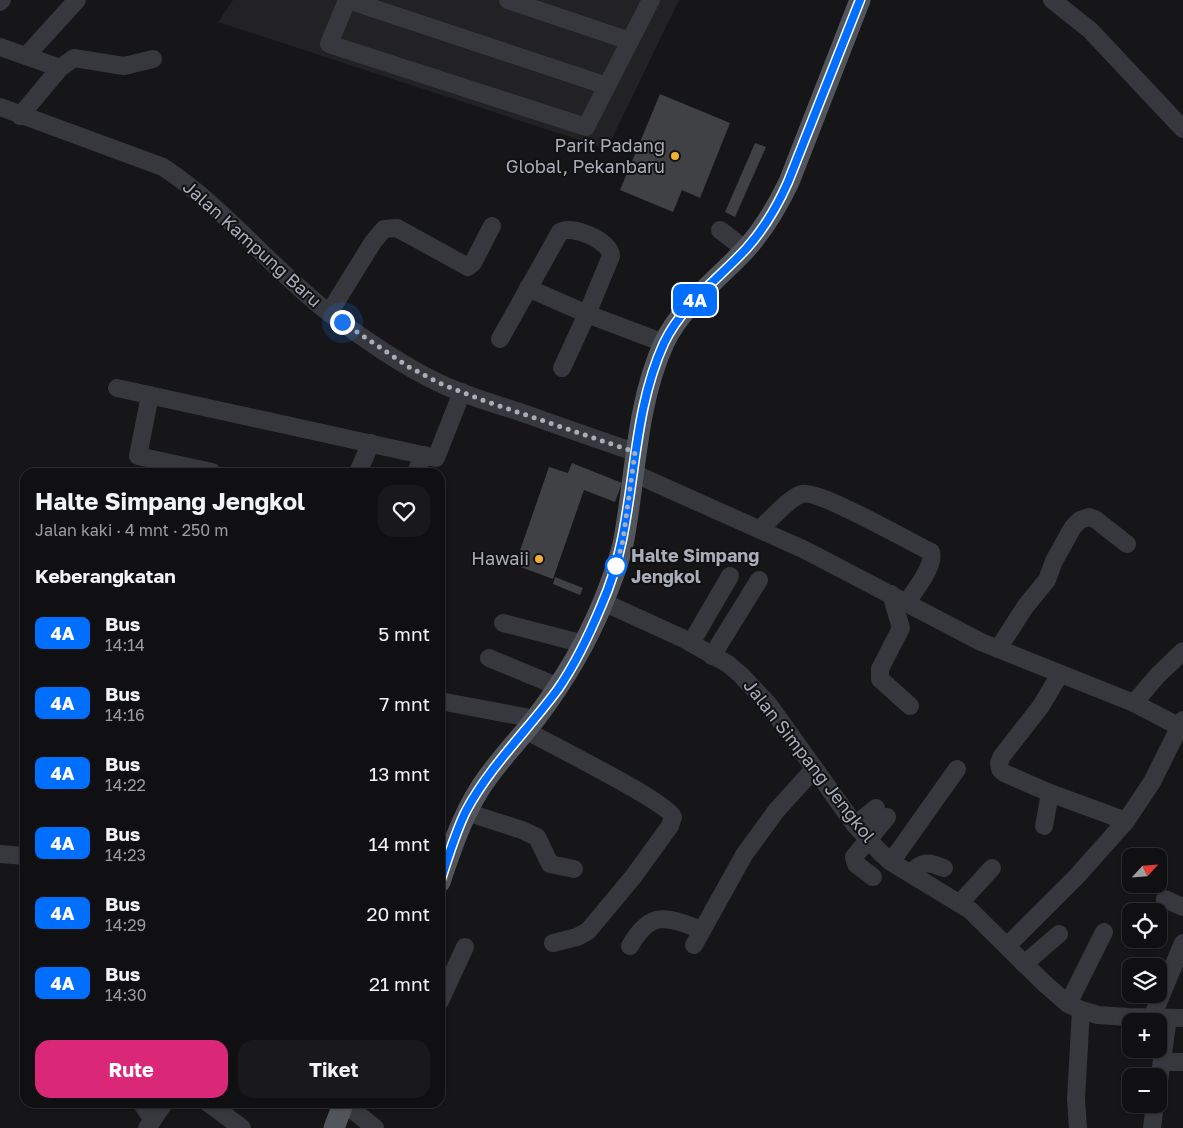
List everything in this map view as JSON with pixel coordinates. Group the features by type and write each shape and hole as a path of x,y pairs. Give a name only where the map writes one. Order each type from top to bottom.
{"main road":[{"path":"445,853 466,812 494,768 559,687 584,644 615,571 623,540 635,452 647,395 664,343 688,308 746,250 769,220 788,182 860,0"},
{"path":"334,1128 342,1108"}],"street":[{"path":"26,56 77,0"},
{"path":"607,86 348,0 329,44 586,127 652,0"},
{"path":"508,0 630,41"},
{"path":"1052,0 1090,30 1183,129"},
{"path":"0,47 60,68"},
{"path":"20,116 60,68 74,58 124,66 152,59"},
{"name":"Jalan Kampung Baru","path":"0,107 20,116 163,167 225,217 329,313 419,373 462,392 635,452"},
{"path":"329,313 372,242 384,229 397,228 468,267 473,264 492,226"},
{"path":"500,339 560,232 565,229 580,232 603,243 611,253 587,314 562,368"},
{"path":"720,230 746,250"},
{"path":"528,288 587,314 664,343"},
{"path":"118,388 436,458 462,392"},
{"path":"150,395 138,456 192,468"},
{"path":"360,468 371,443"},
{"path":"418,468 424,455"},
{"path":"633,473 760,528 998,649 1134,702 1181,723 1152,782 1126,821 1078,875 1006,946"},
{"path":"760,528 792,500 803,493 814,494 839,505 931,552 930,567 907,602"},
{"path":"998,649 1025,607 1047,580 1054,561 1080,520 1089,517 1096,519 1127,544"},
{"path":"691,643 730,576"},
{"path":"712,656 759,580"},
{"path":"891,594 901,628"},
{"name":"Jalan Simpang Jengkol","path":"603,602 691,643 741,674 779,719 855,825 868,840 891,862 960,903 994,932 1024,964 1075,1007"},
{"path":"910,706 884,684 880,676 883,663 901,628 925,612"},
{"path":"503,623 584,644"},
{"path":"1134,702 1183,651"},
{"path":"489,658 559,687"},
{"path":"1060,674 1041,706 1006,750 999,763 1000,769 1004,773 1050,793 1126,821"},
{"path":"445,702 530,725 646,795 667,809 673,817 670,826 633,877 593,926 580,936 553,943"},
{"path":"694,945 744,855 776,811 814,769"},
{"path":"891,862 957,769"},
{"path":"1044,826 1050,793"},
{"path":"466,812 522,830 537,837 550,864 574,869"},
{"path":"855,825 882,812 868,840 854,857 856,864 873,877"},
{"path":"0,854 20,856"},
{"path":"911,874 921,864 926,862 944,868"},
{"path":"960,903 992,868"},
{"path":"1165,899 1183,907"},
{"path":"630,946 640,930 655,919 676,920 702,930"},
{"path":"1078,1128 1075,1007 1104,932"},
{"path":"1024,964 1059,934"},
{"path":"1161,1068 1168,1018 1183,943"},
{"path":"445,990 465,947"},
{"path":"1075,1007 1098,1015 1168,1018"},
{"path":"1162,1062 1183,1062"},
{"path":"143,1108 149,1124"},
{"path":"149,1124 161,1108"},
{"path":"215,1108 242,1128"},
{"path":"350,1108 375,1128"},
{"path":"1152,1128 1154,1113"}],"shaded area":[{"path":"233,0 679,0 607,149 218,22"}],"building":[{"name":"Parit Padang Global, Pekanbaru","path":"660,94 730,123 700,198 682,190 673,212 620,190"},
{"path":"755,143 766,147 735,217 725,212"},
{"path":"572,463 622,483 615,502 584,490 553,579 515,565 549,467 568,473"},
{"path":"555,577 583,588 580,595 553,584"}],"bus line":[{"name":"4A","path":"445,867 454,839 466,812 480,788 498,762 535,719 559,687 584,644 615,571 628,512 635,452 644,408 664,343 688,308 746,250 769,220 777,206 860,0"}],"place":[{"name":"Parit Padang Global, Pekanbaru","path":"675,156"},
{"name":"Hawaii","path":"539,559"},
{"name":"Halte Simpang Jengkol","path":"616,566"}],"route":[{"path":"342,322 409,367 452,389 635,452 628,512 615,571 616,566"}]}
